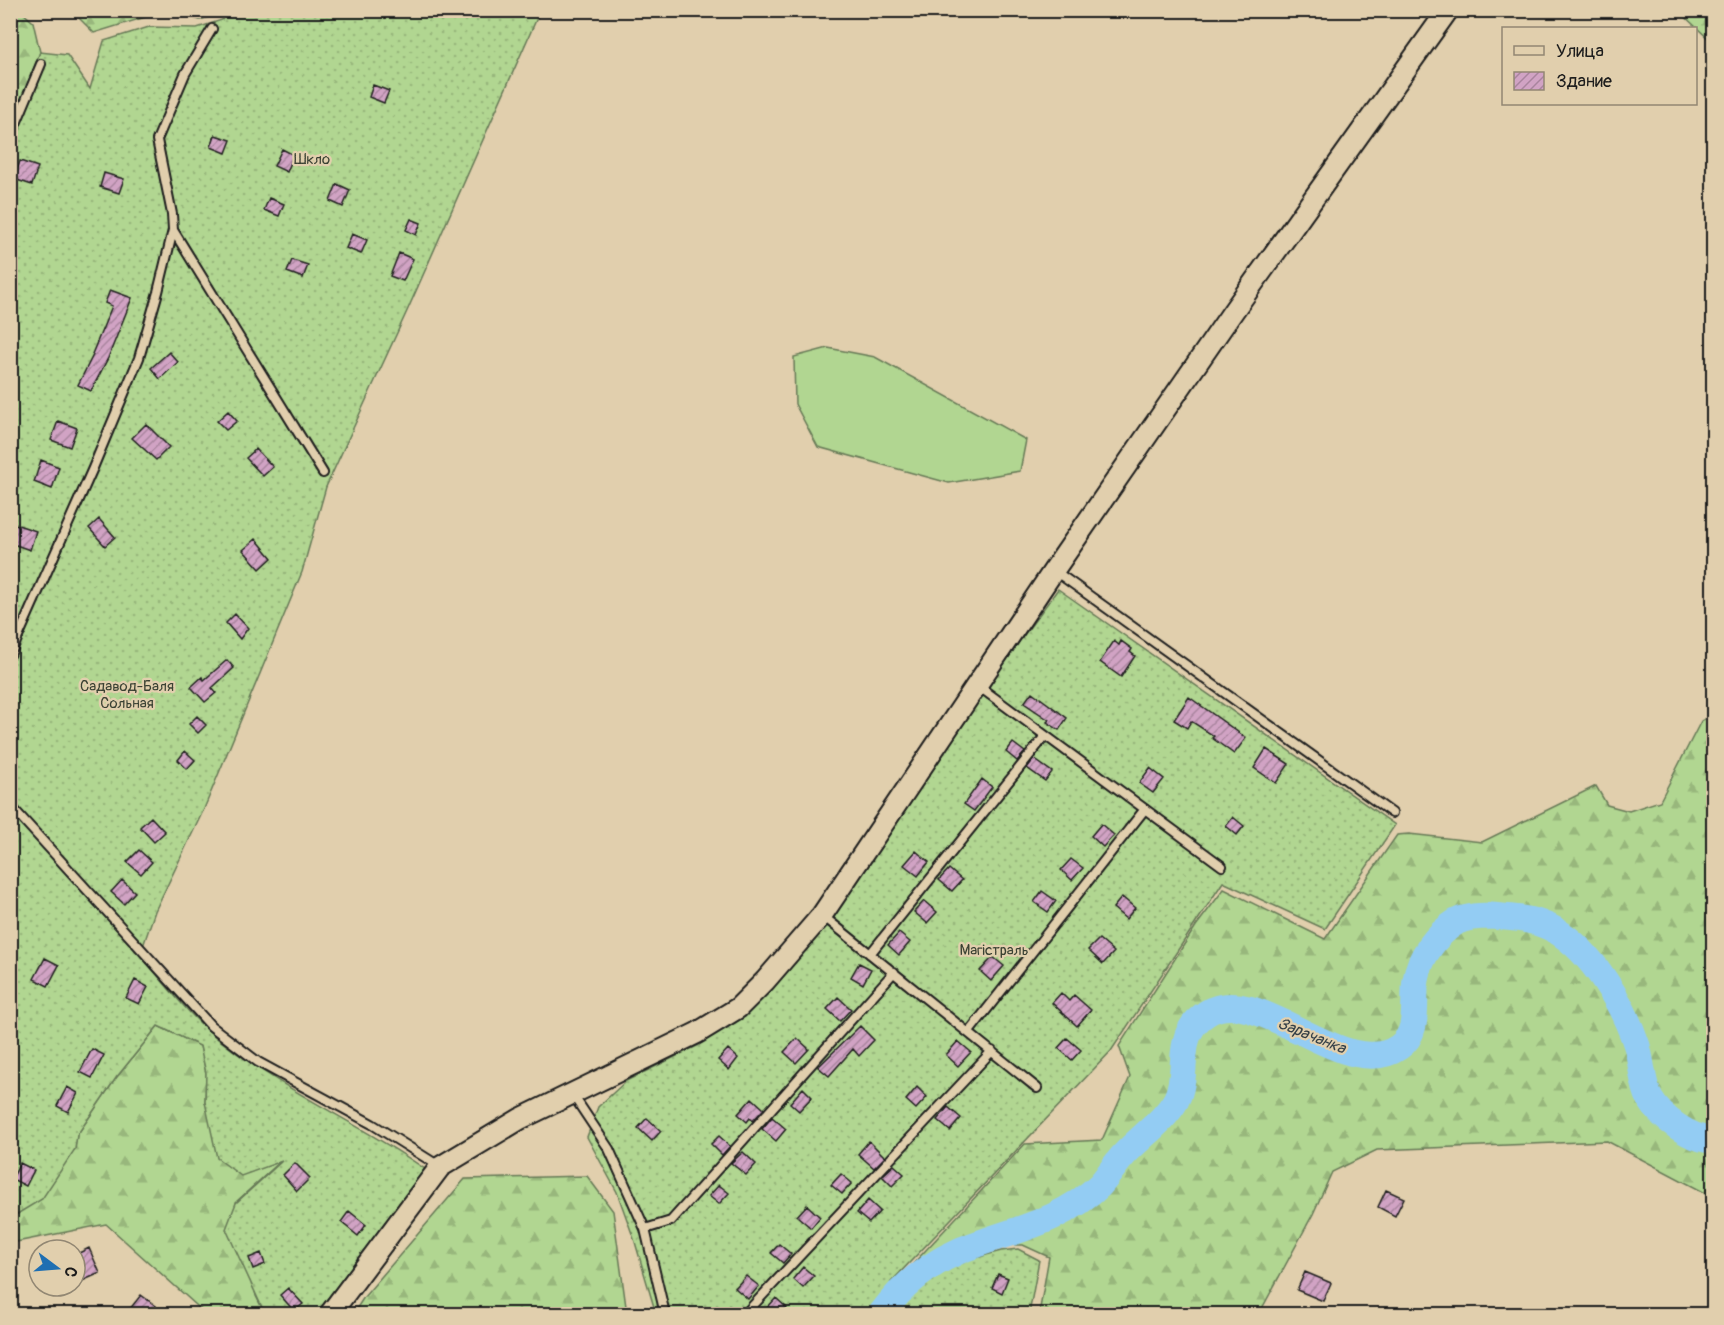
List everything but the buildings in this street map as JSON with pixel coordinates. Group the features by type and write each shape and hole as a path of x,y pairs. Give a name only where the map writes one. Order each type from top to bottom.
{"street":[{"path":"330,1314 440,1167 520,1119 697,1033 738,1008 765,981 822,915 1054,570 1234,310 1448,10"}],"lane":[{"path":"10,656 139,358 173,230 172,214 157,140 185,74 212,28"},
{"path":"10,138 41,64"},
{"path":"173,230 323,473"},
{"path":"1054,570 1392,813"},
{"path":"976,684 1222,866"},
{"path":"870,954 1045,736"},
{"path":"10,805 211,1026 258,1062 372,1124 440,1167"},
{"path":"969,1032 1145,809"},
{"path":"822,915 1037,1088"},
{"path":"645,1229 671,1221 894,972"},
{"path":"745,1314 992,1051"},
{"path":"572,1094 609,1149 645,1229 665,1314"}],"green space":[{"path":"11,11 21,11 33,22 40,52 11,129"},
{"path":"72,11 165,11 94,33"},
{"path":"170,11 217,11 215,15 200,20"},
{"path":"226,11 540,11 408,309 326,487 302,572 204,809 155,911 140,955 191,1014 214,1036 274,1078 376,1137 425,1169 316,1314 265,1314 226,1229 236,1203 282,1161 241,1176 217,1158 205,1102 206,1073 200,1046 158,1026 116,1078 77,1135 75,1149 42,1199 17,1214 11,1210 10,129 40,52 67,55 90,89 104,41 149,27 197,28 222,20"},
{"path":"1679,11 1706,11 1713,16 1713,43 1697,27"},
{"path":"828,348 875,357 1026,440 1020,471 949,483 818,447 795,404 794,357"},
{"name":"Магістраль","path":"1058,589 1395,825 1325,929 1223,882 1111,1051 891,1282 913,1287 953,1264 1001,1251 1018,1249 1039,1260 1029,1314 656,1314 635,1242 617,1192 587,1137 598,1107 626,1081 699,1045 757,1001 821,931 971,707"},
{"path":"1713,714 1713,1197 1607,1141 1377,1150 1332,1172 1313,1214 1259,1314 1039,1314 1049,1257 1023,1245 1003,1245 950,1261 913,1284 897,1281 1025,1144 1102,1140 1130,1077 1119,1046 1196,926 1224,889 1325,939 1397,835 1409,834 1482,842 1596,786 1607,805 1629,811 1660,801 1701,721"},
{"path":"158,1026 200,1046 206,1073 205,1102 283,1159 236,1202 256,1296 265,1314 206,1314 106,1224 11,1243 10,1210 18,1214 75,1149 77,1135 116,1078"},
{"path":"587,1176 613,1211 627,1314 353,1314 364,1297 465,1179"}],"waterway":[{"name":"Зарачанка","path":"881,1314 906,1285 936,1263 959,1251 1033,1225 1068,1209 1100,1185 1122,1157 1158,1123 1176,1100 1180,1089 1186,1042 1196,1022 1207,1013 1228,1007 1251,1010 1353,1053 1377,1055 1399,1047 1406,1041 1413,1025 1416,980 1425,955 1449,927 1468,918 1491,916 1532,921 1555,930 1569,940 1594,966 1624,1014 1637,1046 1647,1093 1655,1106 1678,1127 1696,1136 1714,1140"}],"park label":[{"name":"Шкло","path":"312,159"},
{"name":"Садавод-Баля Сольная","path":"127,694"}]}
